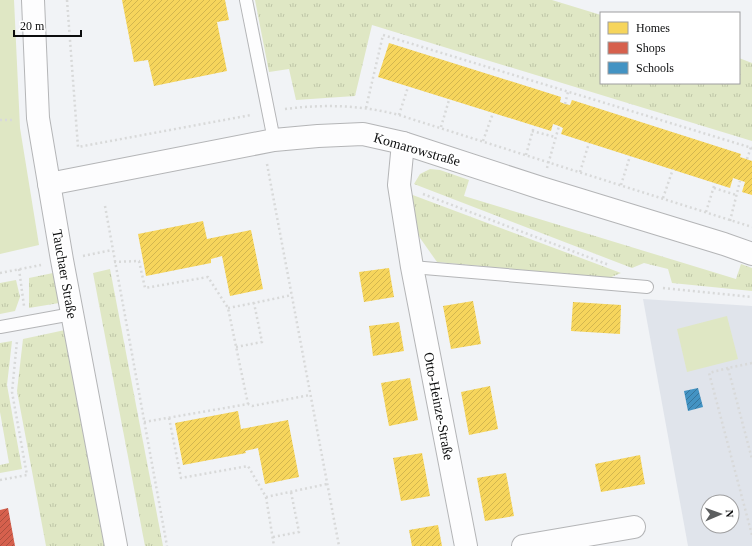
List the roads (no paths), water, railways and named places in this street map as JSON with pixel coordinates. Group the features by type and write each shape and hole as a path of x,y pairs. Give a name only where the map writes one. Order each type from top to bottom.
{"street":[{"name":"Tauchaer Straße","path":"33,0 38,118 72,314 116,546"},
{"name":"Komarowstraße","path":"49,184 269,141 318,136 363,134 403,142 541,188 752,254"},
{"name":"Otto-Heinze-Straße","path":"403,142 399,185 412,267 466,546"},
{"path":"523,546 634,527"}],"lane":[{"path":"246,0 269,141"},
{"path":"412,267 647,287"},
{"path":"0,327 72,314"}]}
